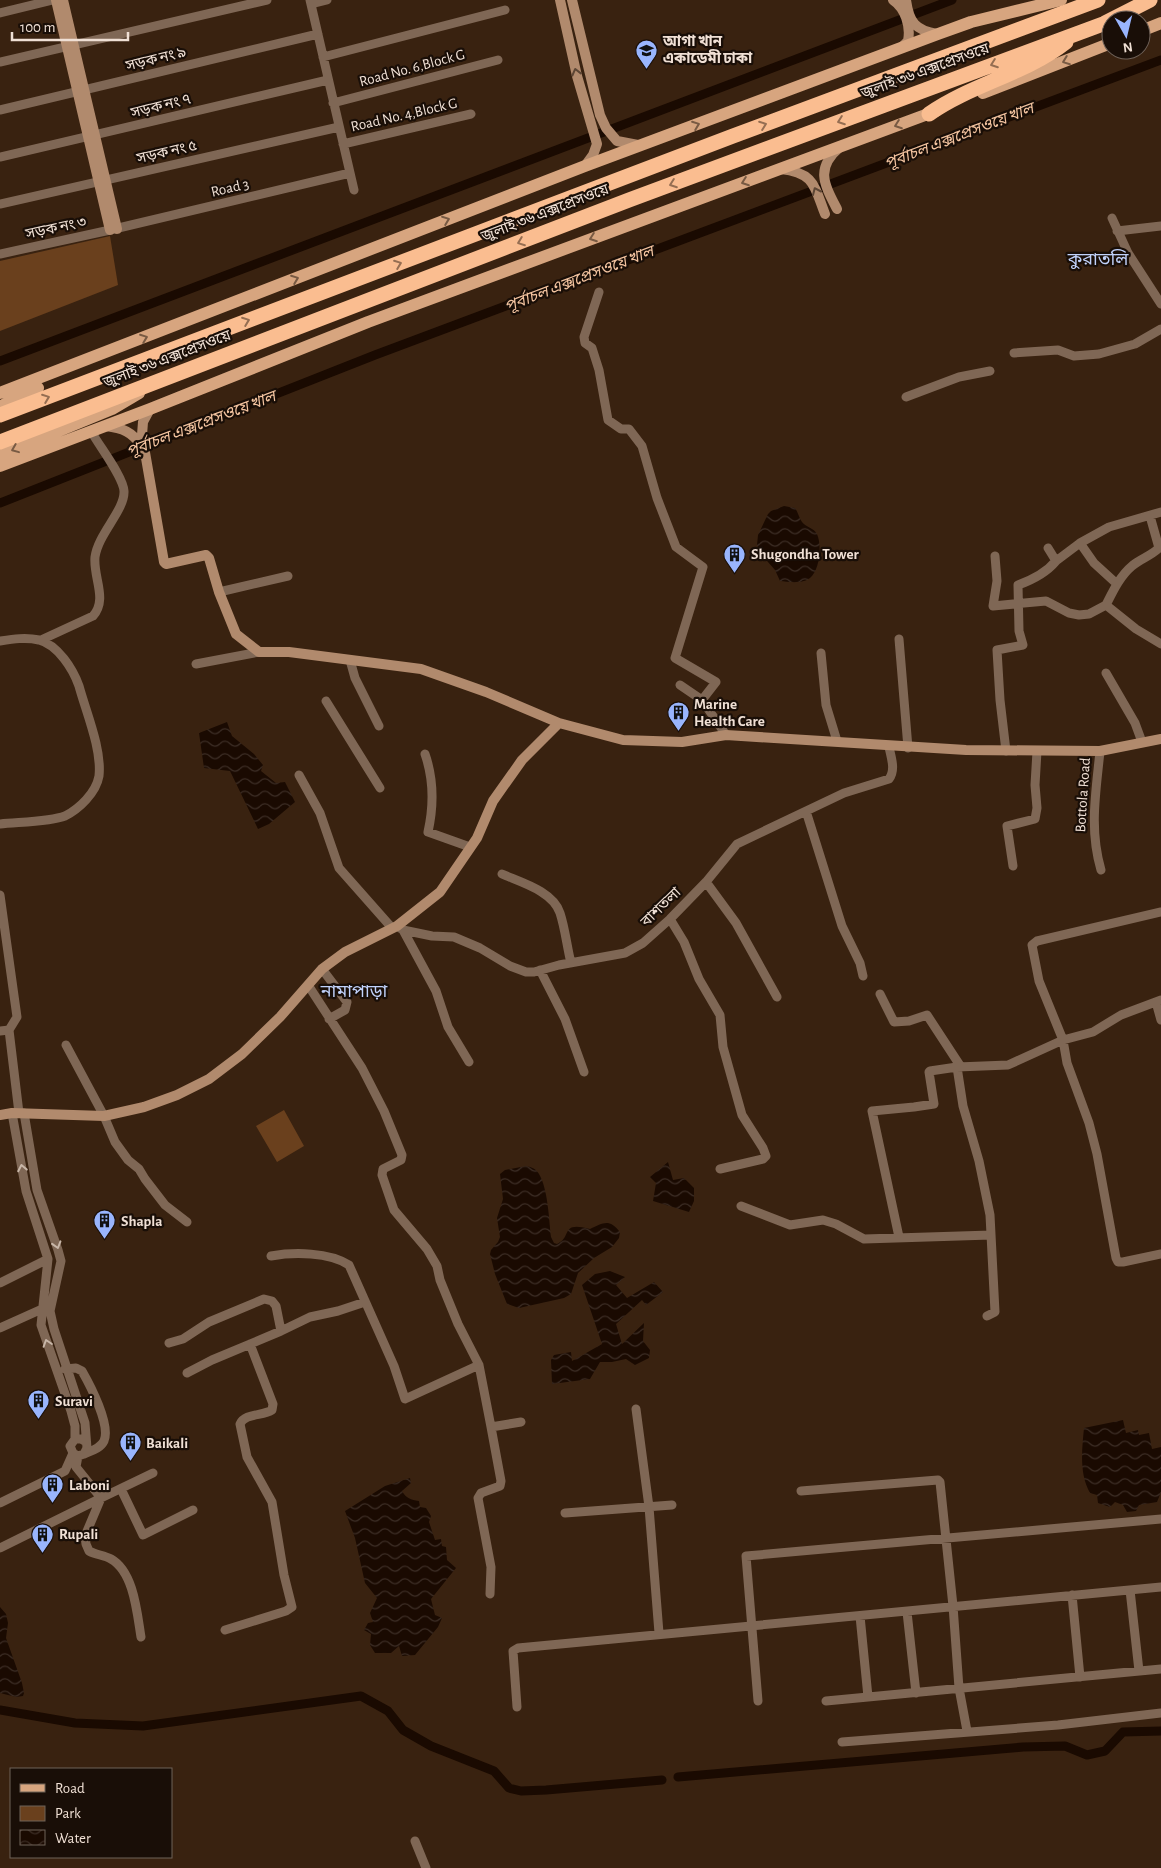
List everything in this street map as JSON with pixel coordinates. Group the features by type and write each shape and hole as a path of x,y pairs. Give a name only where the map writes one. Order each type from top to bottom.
{"highway":[{"name":"জুলাই ৩৬ এক্সপ্রেসওয়ে","path":"0,415 733,136 1098,0"},
{"path":"1131,10 1150,0"},
{"path":"1145,10 1161,5"},
{"name":"জুলাই ৩৬ এক্সপ্রেসওয়ে","path":"0,442 629,200 1101,24"},
{"path":"929,114 953,99 1042,60 1084,30"}],"main road":[{"path":"0,393 585,166 938,34 971,22 1061,0"},
{"path":"0,466 150,409 368,322 929,114 1101,47"},
{"path":"0,407 23,394 106,358 122,347"},
{"path":"0,455 112,409 153,384"}],"street":[{"path":"0,13 54,0 71,46"},
{"path":"64,0 71,46 114,230"},
{"path":"0,62 266,0"},
{"path":"327,0 310,2 354,190"},
{"path":"560,0 577,76 597,144 593,155 585,166"},
{"path":"572,0 600,115 612,137 617,141 627,144 644,145"},
{"path":"893,0 901,9 908,24 908,40 901,48"},
{"path":"906,0 912,21 924,32 938,34"},
{"path":"323,57 505,10"},
{"name":"সড়ক নং ৯","path":"0,110 318,34"},
{"name":"Road No. 6,Block G","path":"334,103 498,60"},
{"name":"সড়ক নং ৭","path":"0,157 92,137 328,80"},
{"name":"Road No. 4,Block G","path":"343,144 471,114"},
{"name":"সড়ক নং ৫","path":"0,204 339,127"},
{"path":"837,209 824,180 823,173 826,164 834,152 842,145"},
{"path":"780,168 800,172 811,181 825,214"},
{"name":"Road 3","path":"114,230 350,173"},
{"path":"1112,218 1128,253 1161,304"},
{"path":"1117,231 1161,226"},
{"name":"সড়ক নং ৩","path":"0,254 114,230"},
{"path":"599,292 584,338 585,343 592,348 599,370 608,420 621,429 629,429 642,446 657,498 676,548 703,567 676,658 716,682 702,700"},
{"path":"1014,353 1058,350 1074,356 1099,354 1135,344 1161,329"},
{"path":"906,397 959,377 990,371"},
{"path":"150,409 143,422 143,449 164,562 166,564 206,555 209,558 218,592 236,634 259,652"},
{"path":"105,426 125,430 135,436 143,449"},
{"path":"0,641 23,638 41,640 93,616 99,610 100,601 96,557 104,532 122,502 124,492 117,474 90,432"},
{"path":"1006,751 997,650 1023,645 1019,630 1018,585 1049,570 1056,561 1080,543 1109,527 1161,512"},
{"path":"995,556 997,581 993,606 1046,601 1069,614 1089,614 1106,605 1117,584 1132,565 1159,548 1150,516"},
{"path":"1080,543 1094,563 1117,584"},
{"path":"1048,548 1056,561"},
{"path":"218,592 288,576"},
{"path":"1106,605 1136,629 1161,644"},
{"path":"899,639 908,748"},
{"path":"0,824 54,819 65,816 89,797 98,778 97,752 76,677 61,656 41,640"},
{"path":"196,664 259,652 289,652 421,669 486,692 559,722 623,740 682,742 726,735 837,741 908,748 1100,751 1161,739"},
{"path":"821,653 826,705 837,741"},
{"path":"350,660 354,678 379,726"},
{"path":"1106,673 1135,723 1142,742"},
{"path":"680,685 702,700 726,735"},
{"path":"326,701 380,788"},
{"path":"0,1115 18,1113 104,1116 153,1104 177,1095 209,1079 242,1054 280,1017 322,969 345,952 397,928 440,892 477,838 493,801 522,760 559,722"},
{"name":"বাশতলা","path":"397,928 432,936 454,937 480,948 510,966 526,972 625,953 643,944 670,919 706,882 737,844 844,793 889,779 893,770 889,747"},
{"path":"1013,866 1007,826 1035,819 1037,808 1035,785 1037,751"},
{"name":"Bottola Road","path":"1100,751 1093,830 1100,870"},
{"path":"425,754 431,772 433,791 432,813 428,832 470,847"},
{"path":"299,775 320,814 339,868 397,928 436,991 448,1027 469,1062"},
{"path":"806,811 842,926 860,963 863,976"},
{"path":"502,874 541,892 551,900 559,911 571,963"},
{"path":"706,882 736,923 777,998"},
{"path":"0,895 17,1017 4,1031 18,1113 26,1191 48,1259 41,1325 59,1371 76,1426 75,1439 70,1446 78,1454"},
{"path":"1161,912 1037,941 1032,945 1039,981 1063,1040 1067,1063 1089,1123 1097,1154 1118,1262 1161,1254"},
{"path":"670,919 684,942 699,979 720,1015 723,1047 742,1115 764,1148 766,1156 763,1160 720,1169"},
{"path":"322,969 347,1002 345,1010 329,1020"},
{"path":"540,970 565,1019 584,1072"},
{"path":"308,985 362,1068 384,1111 402,1155 401,1160 383,1169 382,1175 394,1210 427,1249 437,1266 440,1280 458,1324 479,1365 501,1481 500,1486 481,1493 478,1498 491,1567 490,1594"},
{"path":"880,994 894,1022 909,1021 927,1016 959,1067 963,1106 981,1170 990,1215 996,1312 986,1316"},
{"path":"899,1237 872,1111 914,1108 934,1104 929,1072 959,1067 1008,1065 1063,1040 1093,1032 1121,1015 1158,1001 1161,1020"},
{"path":"66,1045 104,1116 115,1142 128,1160 139,1168 165,1205 187,1222"},
{"path":"0,1503 65,1471 78,1454 87,1448 85,1423 50,1311 61,1261 37,1190 18,1113"},
{"path":"26,1191 37,1190"},
{"path":"741,1206 790,1225 823,1220 836,1224 864,1239 991,1235"},
{"path":"37,1225 47,1221"},
{"path":"271,1256 283,1254 318,1255 342,1260 349,1265 394,1366 405,1399 479,1365"},
{"path":"0,1283 48,1259"},
{"path":"45,1280 57,1281"},
{"path":"169,1343 183,1339 209,1322 264,1299 272,1300 276,1306 281,1332"},
{"path":"186,1373 212,1360 281,1332 310,1317 365,1302"},
{"path":"0,1328 42,1309"},
{"path":"226,1630 286,1611 292,1607 284,1575 272,1502 247,1457 240,1424 245,1418 272,1410 273,1404 250,1344"},
{"path":"59,1371 68,1368 76,1368 82,1371 102,1414 105,1428 104,1441 97,1449 78,1454"},
{"path":"636,1408 649,1507 659,1633"},
{"path":"491,1427 521,1422"},
{"path":"75,1439 81,1439 86,1442"},
{"path":"78,1454 76,1467 100,1498"},
{"path":"0,1548 153,1473"},
{"path":"801,1491 938,1480 941,1486 947,1538 959,1688 967,1731"},
{"path":"121,1489 143,1535 193,1510"},
{"path":"100,1498 85,1536 86,1544 89,1551 111,1559 120,1567 129,1583 135,1602 141,1637"},
{"path":"565,1513 672,1505"},
{"path":"758,1701 746,1556 1161,1519"},
{"path":"517,1707 512,1651 518,1648 659,1633 907,1612 1161,1587"},
{"path":"1130,1590 1139,1671"},
{"path":"1072,1596 1080,1676"},
{"path":"907,1612 916,1693"},
{"path":"860,1616 868,1697"},
{"path":"826,1701 1161,1669"},
{"path":"842,1742 1058,1725 1161,1713"},
{"path":"415,1841 426,1868"}],"green space":[{"path":"110,236 118,285 0,331 0,261"},
{"path":"284,1110 304,1146 277,1162 256,1126"}],"water":[{"path":"784,506 795,508 802,522 816,532 819,539 818,563 813,574 807,580 795,582 780,581 775,570 760,553 757,545 758,535 768,514"},
{"path":"227,722 232,736 254,754 263,765 261,771 276,783 285,782 295,802 269,824 258,829 230,771 204,768 199,733"},
{"path":"668,1162 673,1180 684,1178 694,1188 694,1201 689,1212 653,1201 656,1183 650,1177"},
{"path":"526,1166 535,1170 542,1180 548,1204 551,1237 554,1243 557,1244 562,1241 570,1228 574,1227 590,1229 609,1223 620,1232 619,1238 612,1247 594,1258 578,1273 571,1294 564,1298 519,1308 507,1304 495,1274 490,1254 500,1237 497,1218 503,1199 500,1174 505,1170"},
{"path":"610,1271 625,1277 616,1285 627,1298 654,1282 663,1292 646,1305 642,1300 616,1324 622,1344 644,1323 643,1341 650,1350 649,1358 635,1365 626,1359 600,1362 590,1379 552,1384 551,1360 554,1355 571,1352 572,1361 602,1344 582,1285 595,1274"},
{"path":"1123,1420 1126,1433 1138,1430 1139,1435 1149,1433 1152,1449 1161,1447 1161,1492 1157,1502 1139,1505 1136,1511 1127,1512 1123,1505 1115,1502 1110,1507 1098,1503 1097,1495 1090,1493 1087,1486 1082,1461 1084,1428"},
{"path":"410,1478 411,1483 402,1491 409,1498 419,1501 420,1507 426,1508 431,1516 429,1522 435,1540 441,1539 442,1546 446,1547 447,1560 456,1568 431,1599 435,1615 442,1618 438,1627 415,1655 402,1656 399,1646 391,1653 375,1653 370,1645 371,1634 364,1630 368,1623 373,1622 370,1613 377,1598 365,1583 355,1538 345,1511 385,1486"},
{"path":"0,1607 6,1614 8,1623 6,1638 22,1683 23,1696 16,1697 0,1693"}],"waterway":[{"name":"পূর্বাচল এক্সপ্রেসওয়ে খাল","path":"0,361 952,0"},
{"name":"পূর্বাচল এক্সপ্রেসওয়ে খাল","path":"0,503 375,355 1161,60"},
{"path":"0,1710 75,1723 143,1726 361,1696 388,1711 403,1730 431,1746 494,1771 509,1788 521,1791 546,1790 662,1780"},
{"path":"678,1777 1023,1747 1065,1746 1087,1755 1105,1751 1123,1732 1161,1731"}],"place":[{"name":"আগা খান একাডেমী ঢাকা","path":"647,69"},
{"name":"Shugondha Tower","path":"735,573"},
{"name":"Marine Health Care","path":"678,732"},
{"name":"Shapla","path":"105,1240"},
{"name":"Suravi","path":"39,1420"},
{"name":"Baikali","path":"130,1462"},
{"name":"Laboni","path":"53,1504"},
{"name":"Rupali","path":"43,1553"}],"district":[{"name":"কুরাতলি","path":"1098,260"},
{"name":"নামাপাড়া","path":"354,992"}]}
